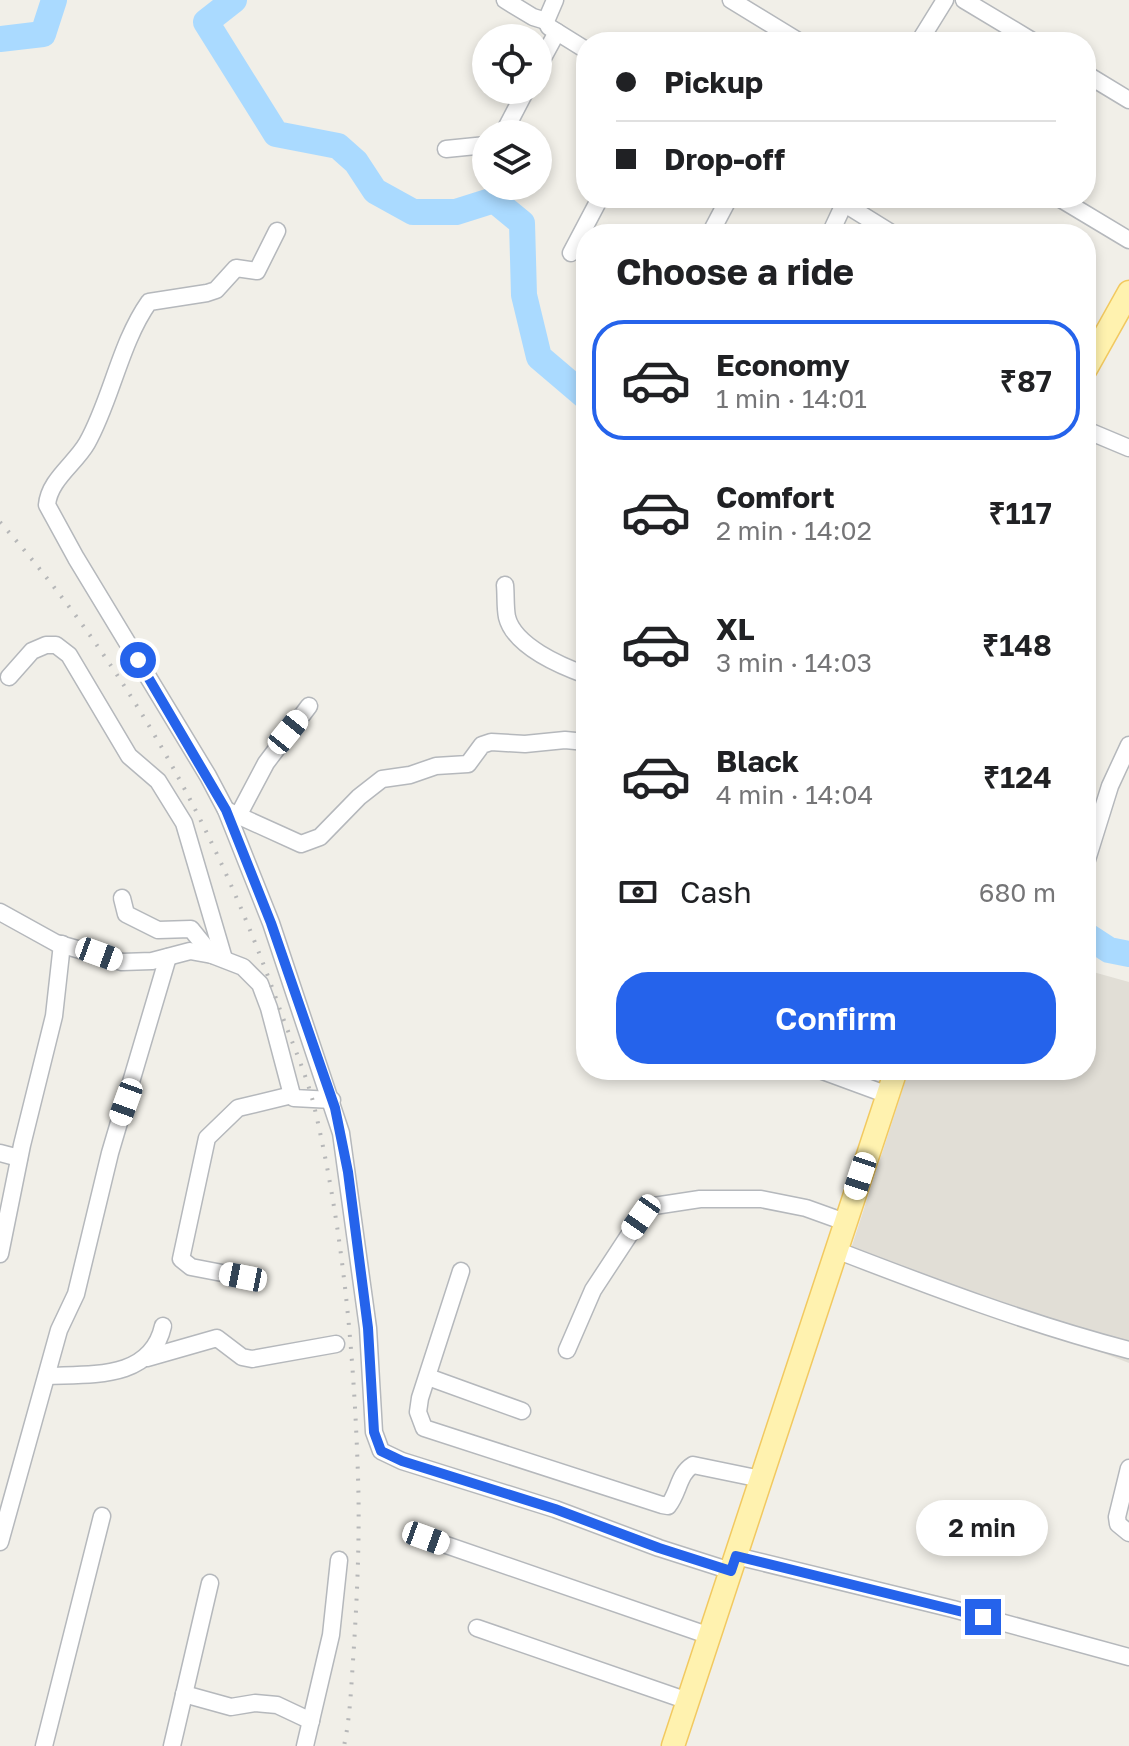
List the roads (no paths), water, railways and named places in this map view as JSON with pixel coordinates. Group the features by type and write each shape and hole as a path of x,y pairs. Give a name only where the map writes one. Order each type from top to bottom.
{"main road":[{"path":"1096,345 1129,292"},
{"path":"673,1746 893,1080"}],"street":[{"path":"505,0 547,24"},
{"path":"551,24 555,0"},
{"path":"731,0 784,32"},
{"path":"925,32 945,0"},
{"path":"964,0 1017,32"},
{"path":"552,27 576,43"},
{"path":"1096,80 1129,100"},
{"path":"446,149 472,146"},
{"path":"850,208 877,224"},
{"path":"1076,208 1129,240"},
{"path":"277,231 257,271 236,268 216,290 149,302 107,391 88,442 50,490 47,505 76,558 232,813 271,923 332,1100 348,1172 368,1328 374,1432 381,1451 402,1461 555,1509 659,1548 953,1609 1129,1657"},
{"path":"571,253 576,244"},
{"path":"1096,434 1129,448"},
{"path":"505,585 507,617 517,633 547,656 576,670"},
{"path":"9,677 39,647 56,645 69,655 129,756 158,781 184,823 218,957"},
{"path":"232,813 309,706"},
{"path":"232,813 301,844 320,837 359,797 382,779 410,775 436,766 468,764 482,745 491,742 576,741"},
{"path":"1096,831 1110,786 1129,745"},
{"path":"122,898 126,914 158,930 191,929 218,957"},
{"path":"0,912 62,944 122,962 168,957 183,951 218,957 252,974 260,984 282,1048 292,1095 294,1098 332,1100"},
{"path":"0,1254 19,1158 54,1016 62,944"},
{"path":"0,1542 59,1330 73,1306 116,1128 168,957"},
{"path":"847,1080 888,1095"},
{"path":"243,1277 191,1267 181,1259 203,1149 215,1127 238,1108 292,1095"},
{"path":"0,1153 19,1158"},
{"path":"567,1350 593,1290 641,1217 654,1206 700,1199 761,1199 806,1208 845,1222"},
{"path":"836,1250 945,1291 1083,1338 1129,1350"},
{"path":"461,1271 418,1412 424,1428 668,1506 684,1473 693,1465 761,1479"},
{"path":"147,1358 156,1349 163,1326"},
{"path":"47,1376 103,1373 128,1368 147,1358 211,1339 223,1341 242,1357 252,1359 336,1344"},
{"path":"428,1377 522,1411"},
{"path":"1129,1468 1117,1517 1118,1524 1129,1533"},
{"path":"44,1746 102,1516"},
{"path":"426,1538 710,1636"},
{"path":"305,1746 331,1635 339,1560"},
{"path":"172,1746 210,1583"},
{"path":"477,1628 688,1701"},
{"path":"184,1694 231,1707 255,1703 277,1705 311,1721"}],"waterway":[{"path":"0,39 43,34 54,0"},
{"path":"234,0 206,22 276,134 338,146 356,162 375,191 413,212 456,212 494,200 522,223 524,295 539,357 576,388"},
{"path":"1096,942 1109,950 1129,954"}],"railway":[{"path":"0,522 88,633 163,749 195,810 253,937 312,1097 340,1246 356,1430 359,1499 357,1592 350,1704 344,1746"}]}
